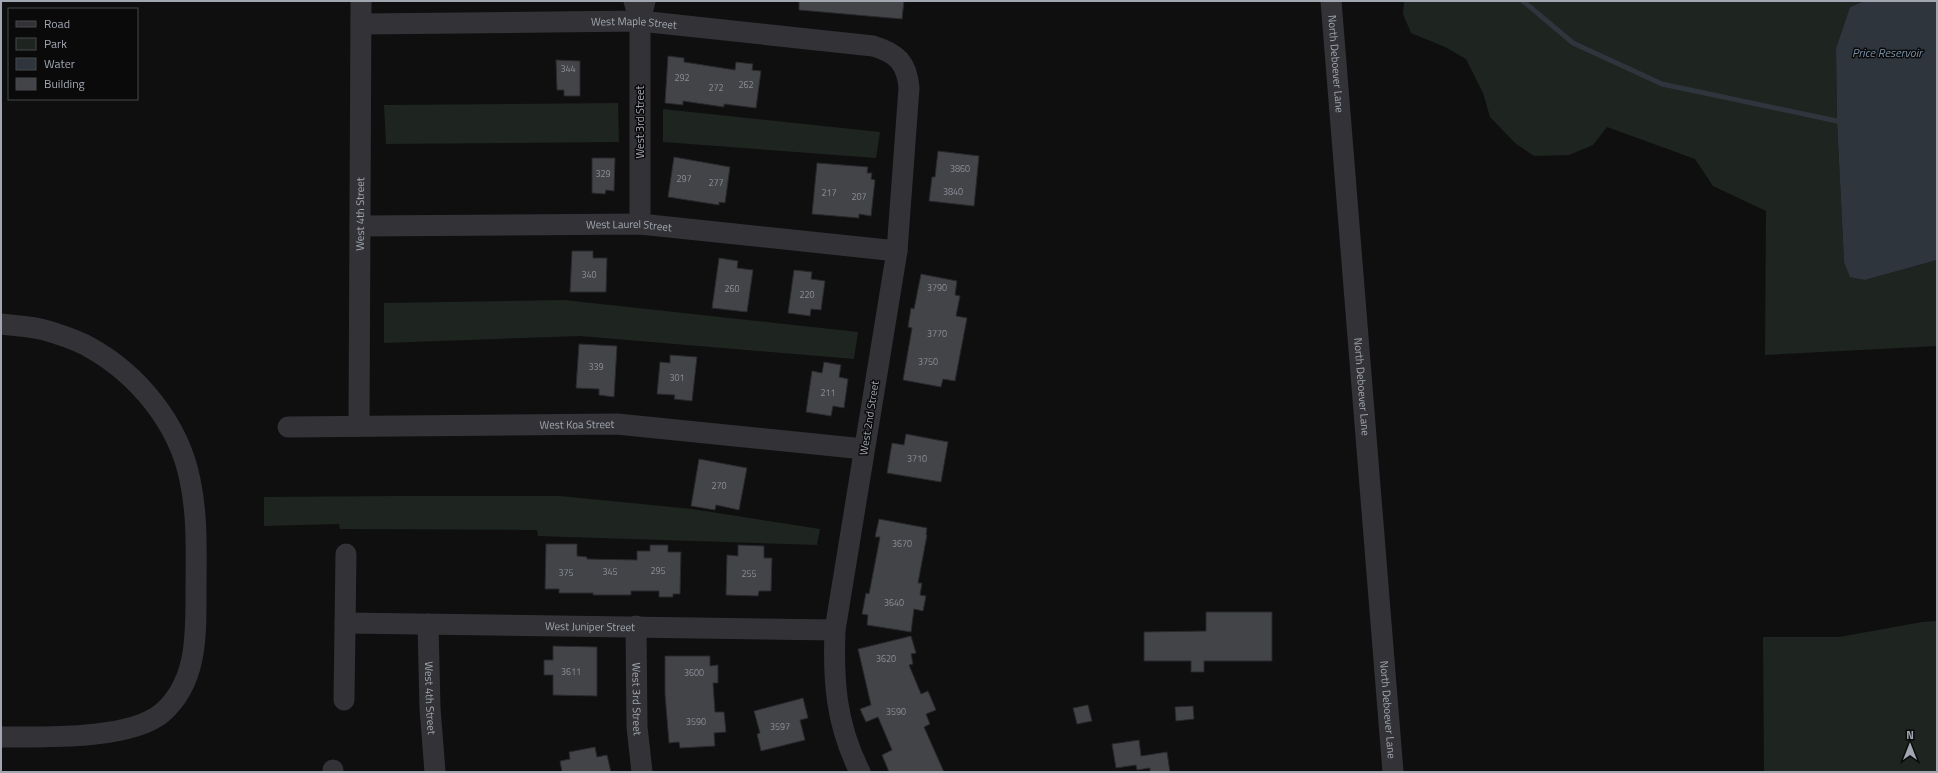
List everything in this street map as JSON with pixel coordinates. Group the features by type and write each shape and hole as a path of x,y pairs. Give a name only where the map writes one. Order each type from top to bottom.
{"street":[{"name":"West 4th Street","path":"359,426 361,1"},
{"name":"West 3rd Street","path":"634,1 640,21"},
{"name":"West 3rd Street","path":"640,224 640,21 645,1"},
{"name":"North Deboever Lane","path":"1331,1 1393,772"},
{"name":"West Maple Street","path":"361,24 640,21 873,46 890,51 901,62"},
{"name":"West 2nd Street","path":"860,772 842,730 836,698 834,666 835,630 897,251 909,88 908,75 901,62"},
{"name":"West Laurel Street","path":"360,226 640,224 897,251"},
{"path":"1,324 46,330 88,346 120,367 151,399 171,428 183,455 190,479 194,509 196,624 194,651 189,674 177,698 161,714 142,724 116,732 1,738"},
{"name":"West Koa Street","path":"288,427 625,424 864,449"},
{"path":"344,700 346,554"},
{"name":"West Juniper Street","path":"345,623 835,630"},
{"name":"West 4th Street","path":"428,624 430,708 435,772"},
{"name":"West 3rd Street","path":"636,626 637,727 642,772"}],"green space":[{"path":"1404,1 1864,1 1850,7 1836,48 1837,121 1844,262 1865,280 1937,260 1937,346 1765,355 1766,211 1713,186 1695,159 1607,127 1593,145 1569,155 1534,156 1515,143 1490,117 1483,93 1466,59 1445,47 1411,33 1403,14"},
{"path":"618,103 619,142 386,144 384,105"},
{"path":"663,109 880,132 876,158 663,142"},
{"path":"564,300 858,332 854,359 580,336 384,343 384,303"},
{"path":"560,496 692,509 820,529 817,545 538,536 537,530 340,529 339,524 264,526 264,497"},
{"path":"1937,621 1937,772 1764,772 1763,637 1839,637 1922,622"}],"water":[{"name":"Price Reservoir","path":"1864,1 1937,1 1937,260 1865,280 1850,277 1844,262 1837,121 1836,48 1850,7"}],"building":[{"path":"799,1 904,1 902,19 799,10"},
{"path":"668,56 684,58 684,62 735,70 736,62 753,64 752,70 761,71 756,108 724,104 724,107 683,101 683,105 665,103"},
{"path":"556,60 580,61 580,96 564,96 564,90 557,90"},
{"path":"938,151 979,156 974,206 929,201 932,177 935,177"},
{"path":"674,157 730,167 725,203 719,202 719,205 668,197"},
{"path":"592,158 615,158 614,191 606,190 605,194 592,193"},
{"path":"817,163 868,167 867,173 872,173 871,179 875,180 871,216 859,214 859,218 812,214"},
{"path":"572,251 593,251 593,258 607,258 606,292 570,292"},
{"path":"719,258 738,261 737,268 753,270 747,312 712,308"},
{"path":"794,270 812,272 811,279 825,281 821,310 811,309 810,316 788,313"},
{"path":"921,274 957,281 955,295 960,296 956,316 967,318 955,381 943,379 941,387 903,380 912,328 908,327 911,308 914,309"},
{"path":"579,344 617,346 614,397 599,395 599,389 576,388"},
{"path":"670,355 697,357 692,401 674,399 675,395 657,394 660,362 670,363"},
{"path":"824,362 841,365 839,377 848,379 844,408 833,406 831,416 806,412 812,371 822,373"},
{"path":"906,434 948,442 941,482 887,473 892,443 904,445"},
{"path":"699,459 747,468 739,510 716,505 715,510 691,506"},
{"path":"879,519 927,528 918,583 922,583 920,595 926,596 923,611 914,609 911,632 867,625 868,615 862,614 866,593 869,594 880,537 875,537"},
{"path":"546,544 577,544 577,556 587,557 587,559 637,560 637,551 650,551 650,545 668,545 668,552 681,552 680,594 673,594 673,597 659,597 659,591 631,591 631,595 593,595 593,593 559,593 559,589 545,589"},
{"path":"738,545 764,546 764,558 772,558 771,591 759,591 758,596 726,595 727,555 738,556"},
{"path":"1206,612 1272,612 1272,661 1204,661 1204,672 1191,672 1191,661 1144,661 1144,632 1206,631"},
{"path":"911,636 916,653 911,654 913,664 909,665 921,694 928,691 936,710 926,714 930,724 924,727 944,772 889,772 882,755 892,750 878,717 866,722 860,709 871,705 858,649"},
{"path":"553,646 597,647 597,696 553,695 553,675 544,675 544,660 553,660"},
{"path":"665,656 710,656 710,666 718,665 718,683 713,683 715,712 724,712 726,732 714,733 715,746 680,748 679,742 669,743 665,694"},
{"path":"803,698 808,718 800,720 805,740 761,751 757,734 760,733 754,711"},
{"path":"1088,705 1092,721 1077,724 1073,708"},
{"path":"1193,706 1194,719 1176,721 1175,707"},
{"path":"1139,740 1141,756 1167,752 1170,772 1150,772 1150,768 1137,770 1136,765 1116,768 1112,744"},
{"path":"595,747 597,757 607,755 611,772 562,772 560,761 570,759 569,752"}],"waterway":[{"path":"1523,1 1573,43 1662,84 1837,121"}]}
